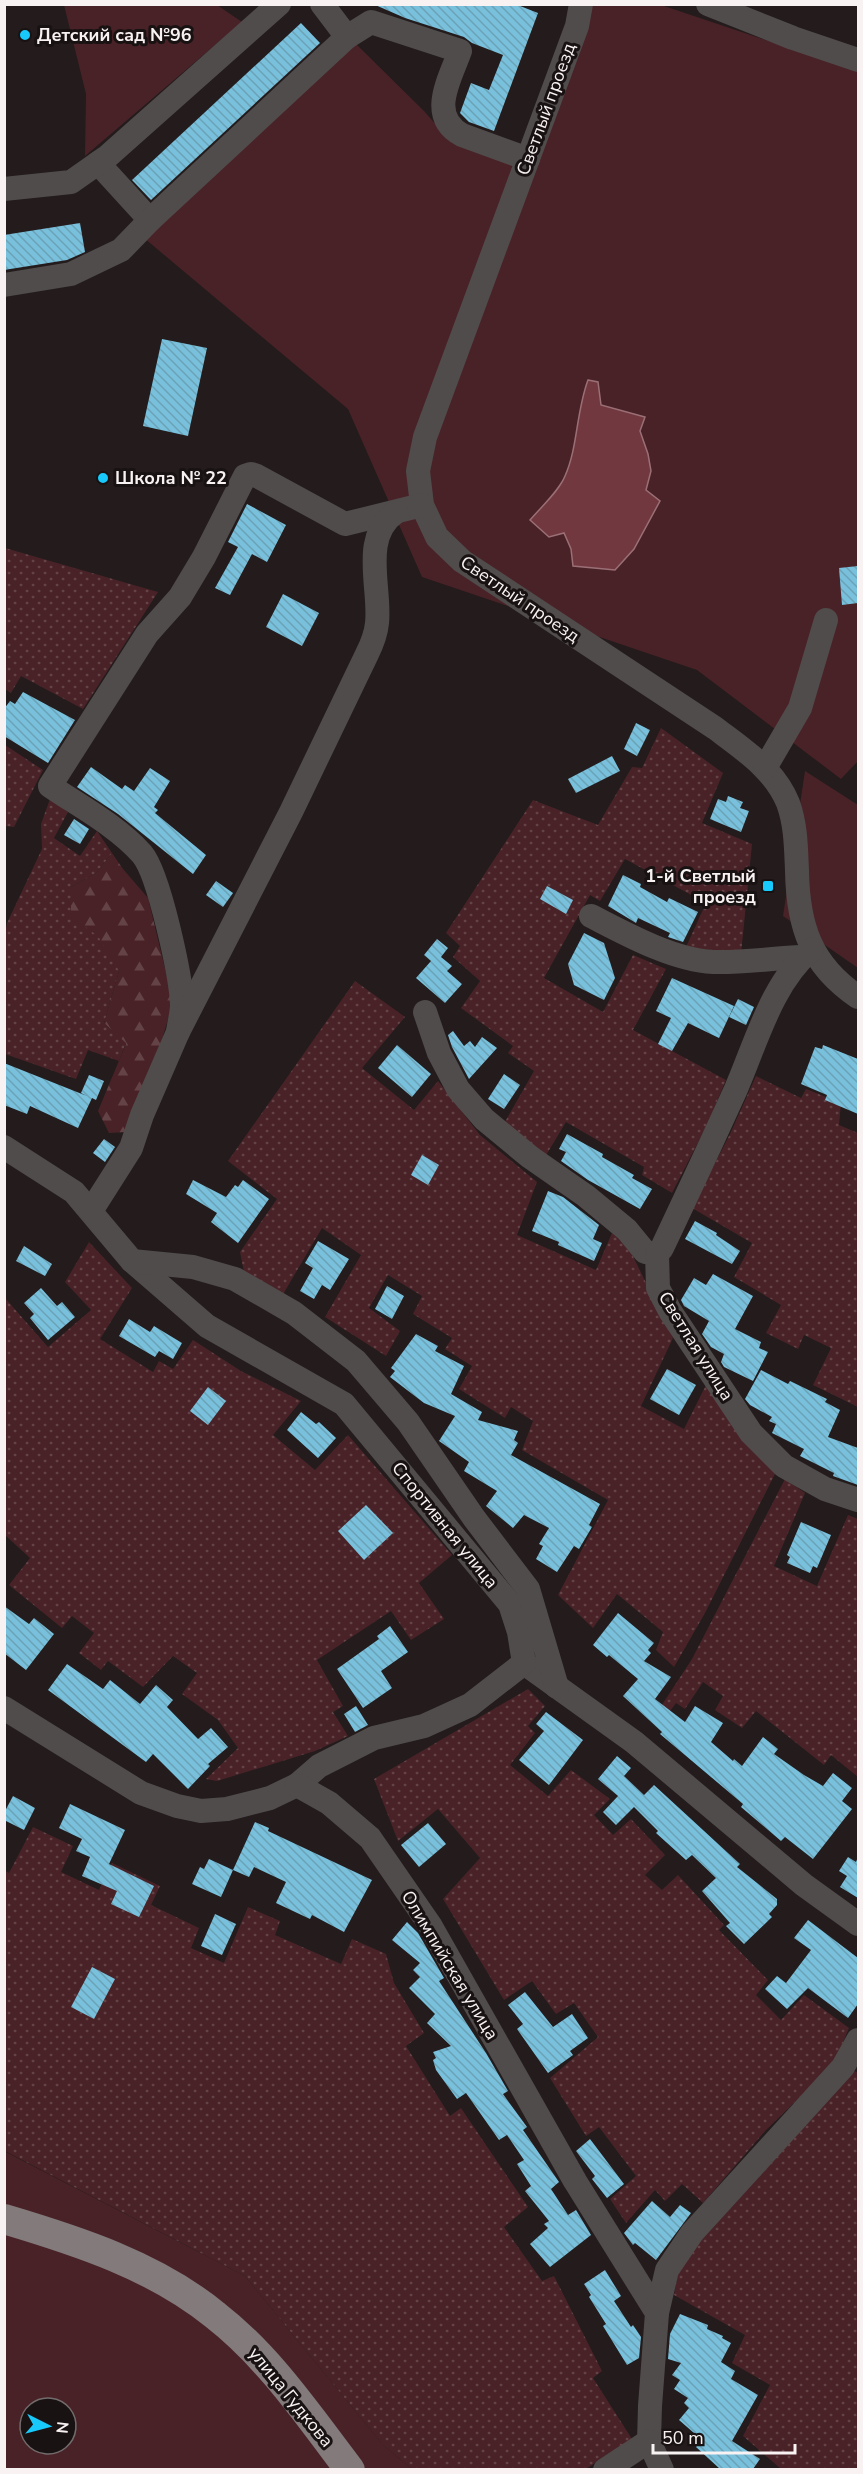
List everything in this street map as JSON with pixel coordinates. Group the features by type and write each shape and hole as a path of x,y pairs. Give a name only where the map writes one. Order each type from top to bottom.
{"main road":[{"name":"улица Гудкова","path":"4,2219 92,2248 143,2270 183,2292 215,2315 248,2344 279,2377 350,2469"}],"street":[{"path":"4,189 71,182 98,164 279,4"},
{"path":"322,4 347,37"},
{"name":"Светлый проезд","path":"581,4 577,26 425,438 418,471 422,505 437,537 462,561 715,728 748,752 765,768 778,784 787,802 793,823 799,908 807,953"},
{"path":"708,4 793,38 858,60"},
{"path":"4,285 71,274 121,250 150,220 347,37 371,22 460,51 442,102 447,122 453,130 462,135 528,159"},
{"path":"98,164 150,220"},
{"path":"178,1032 182,1006 176,964 157,880 144,857 125,837 50,786 147,634 180,597 204,557 245,476 251,474 256,476 345,524 422,505"},
{"path":"91,1211 131,1148 142,1115 178,1032 291,812 374,637 377,622 374,563 376,545 383,525 396,512"},
{"path":"765,768 800,708 826,620"},
{"path":"591,916 638,940 685,956 712,962 807,953 858,997"},
{"path":"425,1012 439,1053 458,1089 484,1119 530,1157 586,1196 627,1230 645,1251 657,1254 662,1248 711,1143 781,983 807,953"},
{"name":"Спортивная улица","path":"4,1147 74,1192 132,1261 207,1326 344,1404 510,1604 519,1632 524,1664"},
{"name":"Светлая улица","path":"657,1254 658,1288 751,1433 784,1466 825,1489 858,1500"},
{"path":"132,1261 193,1267 235,1280 294,1312 356,1361 408,1422 474,1518 528,1589 557,1687"},
{"path":"4,1708 141,1793 177,1806 201,1811 227,1809 270,1798 297,1785 319,1766 374,1738 424,1726 470,1705 524,1664 634,1742 804,1885 858,1924"},
{"name":"Олимпийская улица","path":"297,1785 329,1803 370,1838 377,1847 430,1925 575,2181 657,2313"},
{"path":"662,2469 649,2441 657,2313 667,2270 692,2233 843,2067 858,2040"},
{"path":"604,2469 649,2441"}],"green space":[{"path":"64,5 217,5 242,22 85,156 86,94"},
{"path":"593,5 661,5 858,71 858,761 841,779 697,670 422,577 348,409 144,238 353,41 424,111 452,143 531,169"},
{"path":"5,548 158,592 83,709 21,676 11,693 5,689"},
{"path":"661,728 723,773 702,823 752,844 741,954 686,947 706,903 625,859 600,901 590,895 544,978 603,1012 633,955 666,969 633,1030 726,1080 707,1125 672,1193 642,1175 644,1167 566,1122 545,1157 502,1127 534,1071 508,1053 513,1046 461,1008 480,981 453,957 460,946 446,933 533,800 598,825 632,767 642,768"},
{"path":"5,745 43,770 14,827 5,826"},
{"path":"805,771 858,805 858,968 783,916"},
{"path":"50,799 68,812 54,838 80,856 97,831 112,853 96,873 71,887 71,917 98,936 119,971 104,1023 126,1043 119,1061 88,1050 76,1079 5,1054 5,934 7,923 42,849 41,824"},
{"path":"112,853 148,898 173,1002 156,1060 126,1132 109,1133 98,1111 126,1044 104,1023 119,971 71,917 71,887 96,873"},
{"path":"355,981 405,1017 362,1068 414,1110 438,1081 480,1135 537,1182 517,1235 596,1270 612,1233 628,1246 673,1338 641,1406 684,1429 708,1381 778,1468 705,1613 674,1667 656,1650 663,1632 617,1594 593,1628 558,1595 608,1500 522,1450 533,1421 511,1407 505,1418 459,1389 472,1366 445,1349 452,1338 413,1314 422,1296 388,1275 369,1308 400,1331 386,1356 325,1317 361,1255 322,1228 282,1296 244,1272 240,1252 277,1199 228,1161"},
{"path":"756,1076 801,1098 806,1089 841,1103 839,1125 858,1133 858,1407 813,1385 831,1348 804,1335 798,1349 766,1333 781,1305 734,1277 752,1243 692,1208 730,1134"},
{"path":"89,1242 132,1288 100,1339 153,1372 159,1361 173,1369 193,1340 241,1371 301,1401 273,1435 315,1470 348,1435 452,1555 419,1583 444,1619 411,1640 391,1611 317,1660 343,1706 333,1712 348,1736 315,1751 217,1781 206,1779 238,1748 218,1720 182,1694 197,1673 173,1656 143,1687 108,1661 101,1670 79,1653 94,1633 72,1616 62,1628 9,1585 30,1558 5,1535 5,1298 48,1347 91,1310 65,1282"},
{"path":"785,1479 805,1493 774,1566 817,1586 848,1515 858,1519 858,1777 831,1755 824,1765 756,1711 742,1728 715,1710 723,1696 703,1682 685,1709 676,1703 661,1723 654,1717 692,1659"},
{"path":"528,1689 545,1706 528,1726 535,1733 510,1765 548,1796 571,1770 610,1799 594,1815 613,1835 631,1819 665,1855 645,1875 662,1890 678,1875 724,1925 719,1930 768,1980 756,1995 781,2020 804,1995 849,2028 834,2064 765,2131 703,2203 682,2184 665,2201 655,2190 626,2223 610,2199 636,2176 599,2127 586,2136 550,2078 598,2037 574,2003 556,2014 532,1981 504,2000 443,1899 480,1858 438,1809 398,1841 374,1779"},
{"path":"33,1827 73,1846 61,1872 99,1890 112,1863 160,1886 151,1905 199,1928 191,1948 224,1963 248,1907 280,1921 275,1935 341,1964 352,1939 386,1954 394,1983 424,2033 406,2046 450,2116 461,2108 528,2207 504,2227 542,2281 554,2276 602,2371 593,2378 632,2439 586,2469 412,2469 383,2445 245,2276 5,2151 4,1870 9,1873"},
{"path":"851,2069 858,2073 858,2469 781,2469 743,2436 770,2385 732,2363 745,2335 674,2295 678,2274 700,2236"},
{"path":"4,2151 245,2276 383,2445 412,2469 5,2469"}],"shaded area":[{"path":"588,380 598,382 601,405 645,417 640,431 651,471 646,490 660,501 634,549 615,570 573,566 571,549 564,533 549,537 530,520 554,493 565,476"}],"building":[{"path":"373,4 515,4 538,13 494,131 469,122 460,113 471,83 489,90 503,55 472,43 464,37 405,18"},
{"path":"301,23 320,43 151,200 132,180"},
{"path":"80,223 85,252 67,260 4,270 4,235"},
{"path":"162,339 207,348 188,436 143,426"},
{"path":"247,504 286,525 267,562 252,554 230,595 215,588 238,547 228,542"},
{"path":"858,566 858,603 842,605 839,568"},
{"path":"283,594 319,613 302,646 266,627"},
{"path":"23,692 75,720 48,763 4,736 4,709 10,701 15,704"},
{"path":"636,723 650,730 637,756 624,749"},
{"path":"612,756 620,771 576,793 568,779"},
{"path":"91,767 122,789 125,785 134,791 150,768 170,781 154,807 158,810 155,813 206,855 193,874 118,814 77,787"},
{"path":"728,796 743,802 740,808 749,811 741,832 710,819 718,799 726,802"},
{"path":"74,819 89,829 80,844 64,835"},
{"path":"623,875 667,902 669,898 698,912 683,942 668,937 670,933 638,918 636,923 608,906"},
{"path":"216,881 233,893 223,907 206,895"},
{"path":"547,886 573,900 566,914 540,899"},
{"path":"584,933 604,943 615,978 604,1000 574,985 568,964"},
{"path":"437,939 448,948 441,957 452,966 447,971 462,984 445,1003 416,978 431,961 424,955"},
{"path":"672,978 734,1006 719,1038 688,1023 672,1051 658,1044 671,1018 656,1011"},
{"path":"738,999 754,1007 746,1025 729,1017"},
{"path":"453,1031 464,1046 470,1041 475,1047 482,1037 497,1048 469,1079 448,1035"},
{"path":"397,1045 431,1074 412,1097 378,1068"},
{"path":"823,1045 858,1059 858,1114 825,1100 827,1095 801,1084 815,1047 822,1049"},
{"path":"4,1063 87,1096 81,1093 89,1075 104,1081 96,1100 92,1098 78,1128 30,1106 27,1114 4,1105"},
{"path":"504,1074 520,1085 504,1109 488,1099"},
{"path":"567,1134 603,1154 602,1157 634,1175 632,1178 652,1189 640,1209 588,1180 561,1161 566,1152 559,1149"},
{"path":"104,1139 115,1147 105,1162 93,1153"},
{"path":"422,1155 439,1165 428,1185 411,1175"},
{"path":"193,1180 226,1197 235,1185 238,1187 243,1180 269,1199 238,1243 211,1222 217,1213 186,1194"},
{"path":"548,1191 563,1197 599,1225 593,1239 602,1243 594,1261 558,1245 559,1242 532,1231"},
{"path":"695,1221 717,1233 716,1235 740,1251 732,1264 685,1239"},
{"path":"318,1241 349,1259 330,1290 322,1285 314,1299 300,1291 313,1268 305,1263"},
{"path":"24,1246 52,1264 45,1276 16,1261"},
{"path":"713,1274 753,1296 735,1329 761,1342 759,1348 768,1352 753,1381 724,1367 721,1362 724,1354 711,1347 702,1334 709,1321 684,1306 681,1300 694,1278 706,1285"},
{"path":"387,1286 404,1296 392,1319 375,1309"},
{"path":"41,1288 57,1306 62,1302 75,1317 48,1340 30,1318 34,1314 24,1303"},
{"path":"129,1319 150,1332 154,1326 182,1343 173,1359 159,1351 155,1357 119,1336"},
{"path":"416,1334 438,1346 435,1351 464,1366 451,1394 482,1412 478,1420 518,1431 514,1440 518,1443 511,1455 600,1504 589,1525 592,1527 579,1549 574,1546 557,1572 536,1559 543,1546 539,1544 549,1528 524,1515 513,1528 486,1506 497,1491 464,1471 469,1462 439,1441 455,1416 424,1403 390,1377 395,1371 391,1368"},
{"path":"667,1369 696,1385 679,1415 650,1399"},
{"path":"761,1370 788,1384 790,1381 827,1399 825,1402 840,1410 828,1437 858,1448 858,1485 833,1476 834,1473 800,1456 804,1449 772,1433 776,1424 769,1421 772,1417 750,1405 745,1399"},
{"path":"208,1387 226,1401 208,1425 190,1411"},
{"path":"301,1412 316,1424 319,1422 336,1438 318,1458 287,1430"},
{"path":"366,1505 393,1533 364,1560 338,1531"},
{"path":"801,1522 831,1535 817,1568 813,1566 810,1573 787,1563 790,1557 787,1555"},
{"path":"4,1606 29,1624 34,1618 54,1634 26,1670 4,1653"},
{"path":"618,1613 654,1643 648,1650 651,1653 644,1661 671,1677 655,1699 685,1722 695,1706 723,1723 711,1742 733,1761 734,1759 742,1766 763,1737 778,1749 774,1754 823,1786 833,1773 852,1788 842,1801 852,1809 813,1859 785,1837 781,1841 741,1807 743,1804 660,1734 662,1732 623,1696 638,1679 593,1645"},
{"path":"390,1626 408,1652 381,1671 392,1688 363,1708 337,1669 379,1639 377,1636"},
{"path":"67,1664 103,1689 110,1680 140,1704 156,1685 173,1700 167,1707 198,1739 211,1728 228,1747 208,1764 210,1766 188,1789 153,1754 146,1762 48,1690"},
{"path":"356,1706 368,1725 355,1732 344,1714"},
{"path":"546,1712 583,1740 549,1785 519,1760 544,1731 536,1724"},
{"path":"617,1756 631,1768 624,1776 644,1795 654,1785 740,1864 737,1867 777,1899 777,1905 769,1914 772,1917 744,1944 726,1926 730,1923 702,1891 716,1878 692,1855 686,1860 656,1833 658,1831 634,1807 616,1825 603,1812 618,1796 598,1779"},
{"path":"13,1796 35,1808 24,1830 4,1820 4,1813"},
{"path":"70,1804 125,1830 109,1864 154,1886 139,1917 111,1904 117,1891 82,1876 90,1857 76,1851 82,1839 59,1828"},
{"path":"255,1822 269,1828 268,1831 372,1880 344,1932 312,1915 310,1919 276,1903 286,1882 254,1867 249,1877 233,1870"},
{"path":"428,1823 446,1844 419,1867 401,1845"},
{"path":"848,1857 856,1862 858,1857 858,1898 840,1887 847,1876 839,1871"},
{"path":"209,1859 233,1870 221,1897 192,1884 200,1867 204,1869"},
{"path":"215,1914 236,1924 222,1955 201,1946"},
{"path":"808,1920 858,1958 858,2004 848,2018 808,1988 787,2009 765,1989 777,1976 786,1983 811,1950 794,1938"},
{"path":"407,1922 418,1933 444,1978 439,1981 508,2091 503,2094 527,2127 523,2130 559,2182 551,2189 568,2215 576,2210 591,2235 550,2267 530,2244 548,2228 544,2224 549,2221 525,2191 531,2186 517,2164 524,2160 507,2135 499,2140 466,2093 457,2099 436,2070 433,2060 436,2058 433,2052 451,2046 427,2023 435,2014 409,1988 420,1977 413,1970 420,1963 392,1940"},
{"path":"92,1967 115,1979 94,2019 71,2007"},
{"path":"525,1992 553,2027 572,2014 588,2038 570,2051 573,2055 548,2073 517,2029 523,2024 508,2005"},
{"path":"590,2139 624,2184 607,2198 592,2179 595,2176 576,2151"},
{"path":"652,2201 670,2217 680,2205 691,2213 656,2260 635,2243 633,2245 624,2233"},
{"path":"605,2270 621,2296 614,2301 631,2327 633,2325 641,2337 639,2358 627,2365 603,2326 606,2324 589,2297 591,2295 584,2284"},
{"path":"680,2314 708,2325 707,2329 723,2336 722,2338 731,2343 721,2362 735,2371 731,2379 758,2395 732,2441 760,2459 753,2469 720,2469 696,2447 702,2440 679,2420 689,2408 684,2403 688,2398 674,2389 680,2380 672,2375 681,2363 668,2359 670,2334"}],"place":[{"name":"Детский сад №96","path":"25,35"},
{"name":"Школа № 22","path":"103,478"},
{"name":"1-й Светлый проезд","path":"768,886"}]}
